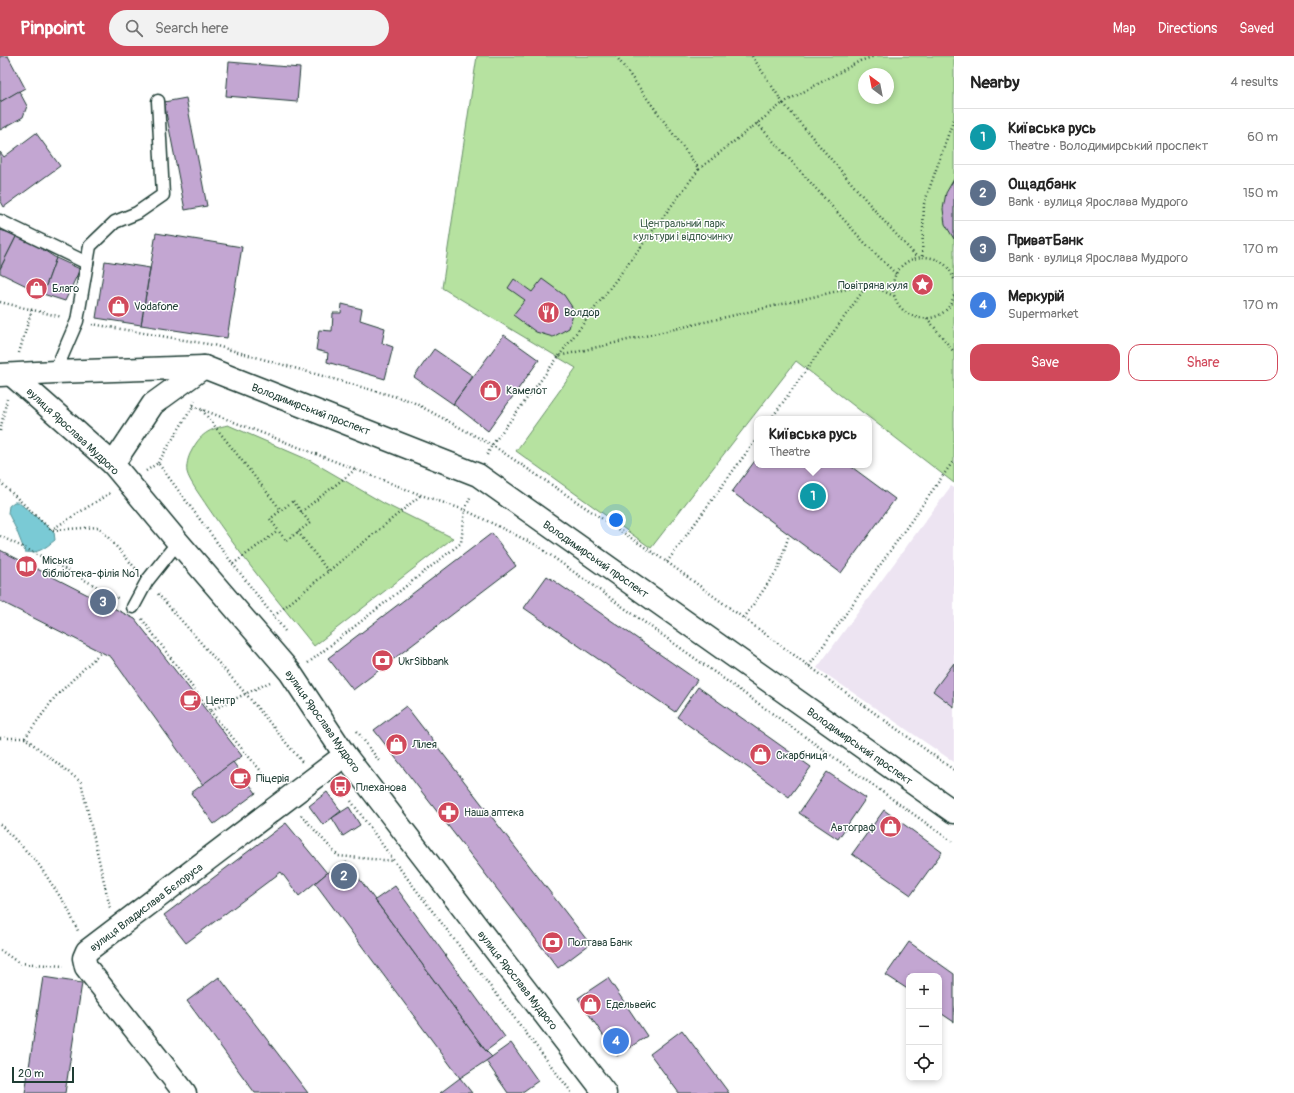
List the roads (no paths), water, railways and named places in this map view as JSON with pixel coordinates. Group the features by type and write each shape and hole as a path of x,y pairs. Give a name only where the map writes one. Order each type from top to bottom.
{"main road":[{"name":"Володимирський проспект","path":"6,375 55,372 204,368 478,475 954,812"},
{"path":"113,464 153,404 204,368"},
{"name":"вулиця Ярослава Мудрого","path":"6,375 113,464 290,672 345,755 605,1093"},
{"name":"вулиця Владислава Бєлоруса","path":"185,1093 87,959 115,931 345,755"}],"lane":[{"path":"55,372 77,321 90,246 115,222 137,212 163,196 158,101"},
{"path":"0,221 87,263"},
{"path":"133,607 147,581 178,542"}],"water":[{"path":"14,502 18,502 54,532 55,540 45,548 38,551 25,552 8,513 9,506"}],"place":[{"name":"Повітряна куля","path":"923,285"},
{"name":"Благо","path":"37,288"},
{"name":"Vodafone","path":"119,306"},
{"name":"Волдор","path":"549,312"},
{"name":"Камелот","path":"490,390"},
{"name":"Київська русь","path":"813,496"},
{"name":"Міська бібліотека-філія №1","path":"26,566"},
{"name":"ПриватБанк","path":"103,602"},
{"name":"UkrSibbank","path":"382,661"},
{"name":"Центр","path":"191,700"},
{"name":"Лілея","path":"397,744"},
{"name":"Скарбниця","path":"760,755"},
{"name":"Піцерія","path":"241,778"},
{"name":"Плеханова","path":"340,787"},
{"name":"Наша аптека","path":"448,812"},
{"name":"Автограф","path":"891,827"},
{"name":"Ощадбанк","path":"344,876"},
{"name":"Полтава Банк","path":"553,942"},
{"name":"Едельвейс","path":"590,1004"},
{"name":"Меркурій","path":"616,1041"}],"park label":[{"name":"Центральний парк культури і відпочинку","path":"683,229"}]}
